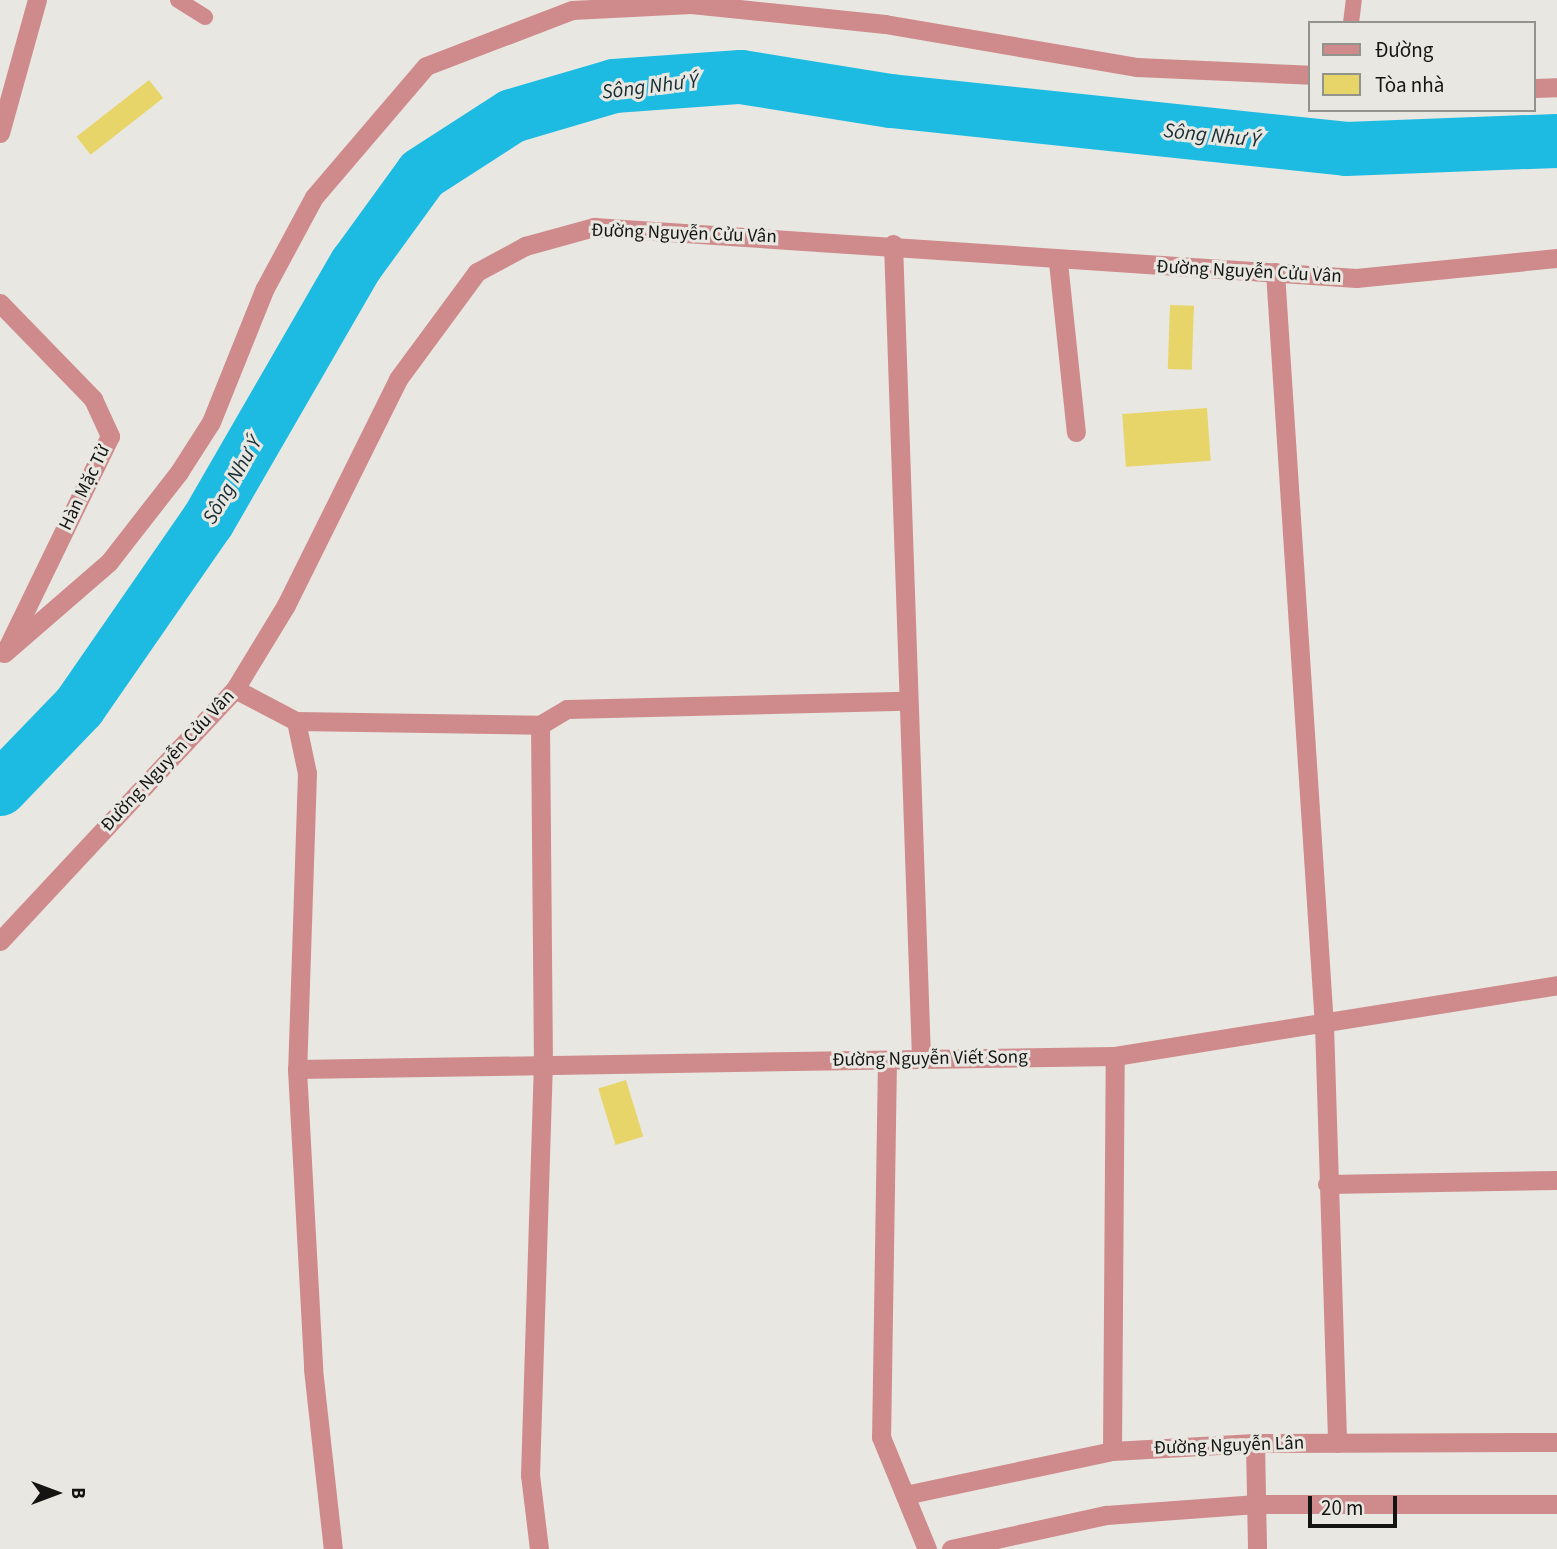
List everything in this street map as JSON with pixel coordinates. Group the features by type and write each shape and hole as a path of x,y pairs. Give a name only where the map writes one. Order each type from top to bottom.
{"street":[{"path":"0,133 37,0"},
{"path":"2,655 109,562 179,472 211,422 265,288 314,197 426,66 572,10 691,4 885,24 1137,67 1308,75"},
{"path":"1536,88 1557,87"},
{"name":"Đường Nguyễn Cửu Vân","path":"0,941 236,689 286,605 398,379 477,272 525,246 594,227 893,244 1058,262 1356,278 1557,258"},
{"path":"893,244 905,701 922,1060"},
{"path":"1058,262 1076,432"},
{"path":"1275,272 1324,1025 1337,1443"},
{"name":"Hàn Mặc Tử","path":"0,303 93,399 110,436 2,655"},
{"path":"236,689 296,721 540,725 567,709 905,701"},
{"path":"296,721 307,773 297,1069 313,1369 333,1549"},
{"path":"539,1549 530,1475 543,1068 540,725"},
{"name":"Đường Nguyễn Viết Song","path":"297,1069 543,1068 1115,1056 1324,1025 1557,985"},
{"path":"1112,1451 1115,1056"},
{"path":"887,1060 881,1437 927,1549"},
{"path":"1327,1184 1557,1180"},
{"name":"Đường Nguyễn Lân","path":"905,1495 1112,1451 1255,1443 1557,1442"},
{"path":"1255,1443 1257,1549"},
{"path":"951,1549 1106,1515 1257,1504 1557,1504"}],"lane":[{"path":"178,0 205,17"},
{"path":"1351,21 1353,0"}],"building":[{"path":"149,80 163,98 91,155 77,137"},
{"path":"1170,305 1194,306 1192,370 1168,369"},
{"path":"1207,408 1211,461 1126,467 1122,414"},
{"path":"626,1080 643,1136 616,1145 598,1088"}],"waterway":[{"name":"Sông Như Ý","path":"0,789 79,707 208,521 356,265 422,174 512,116 614,86 741,77 891,101 1346,149 1557,141"}]}
